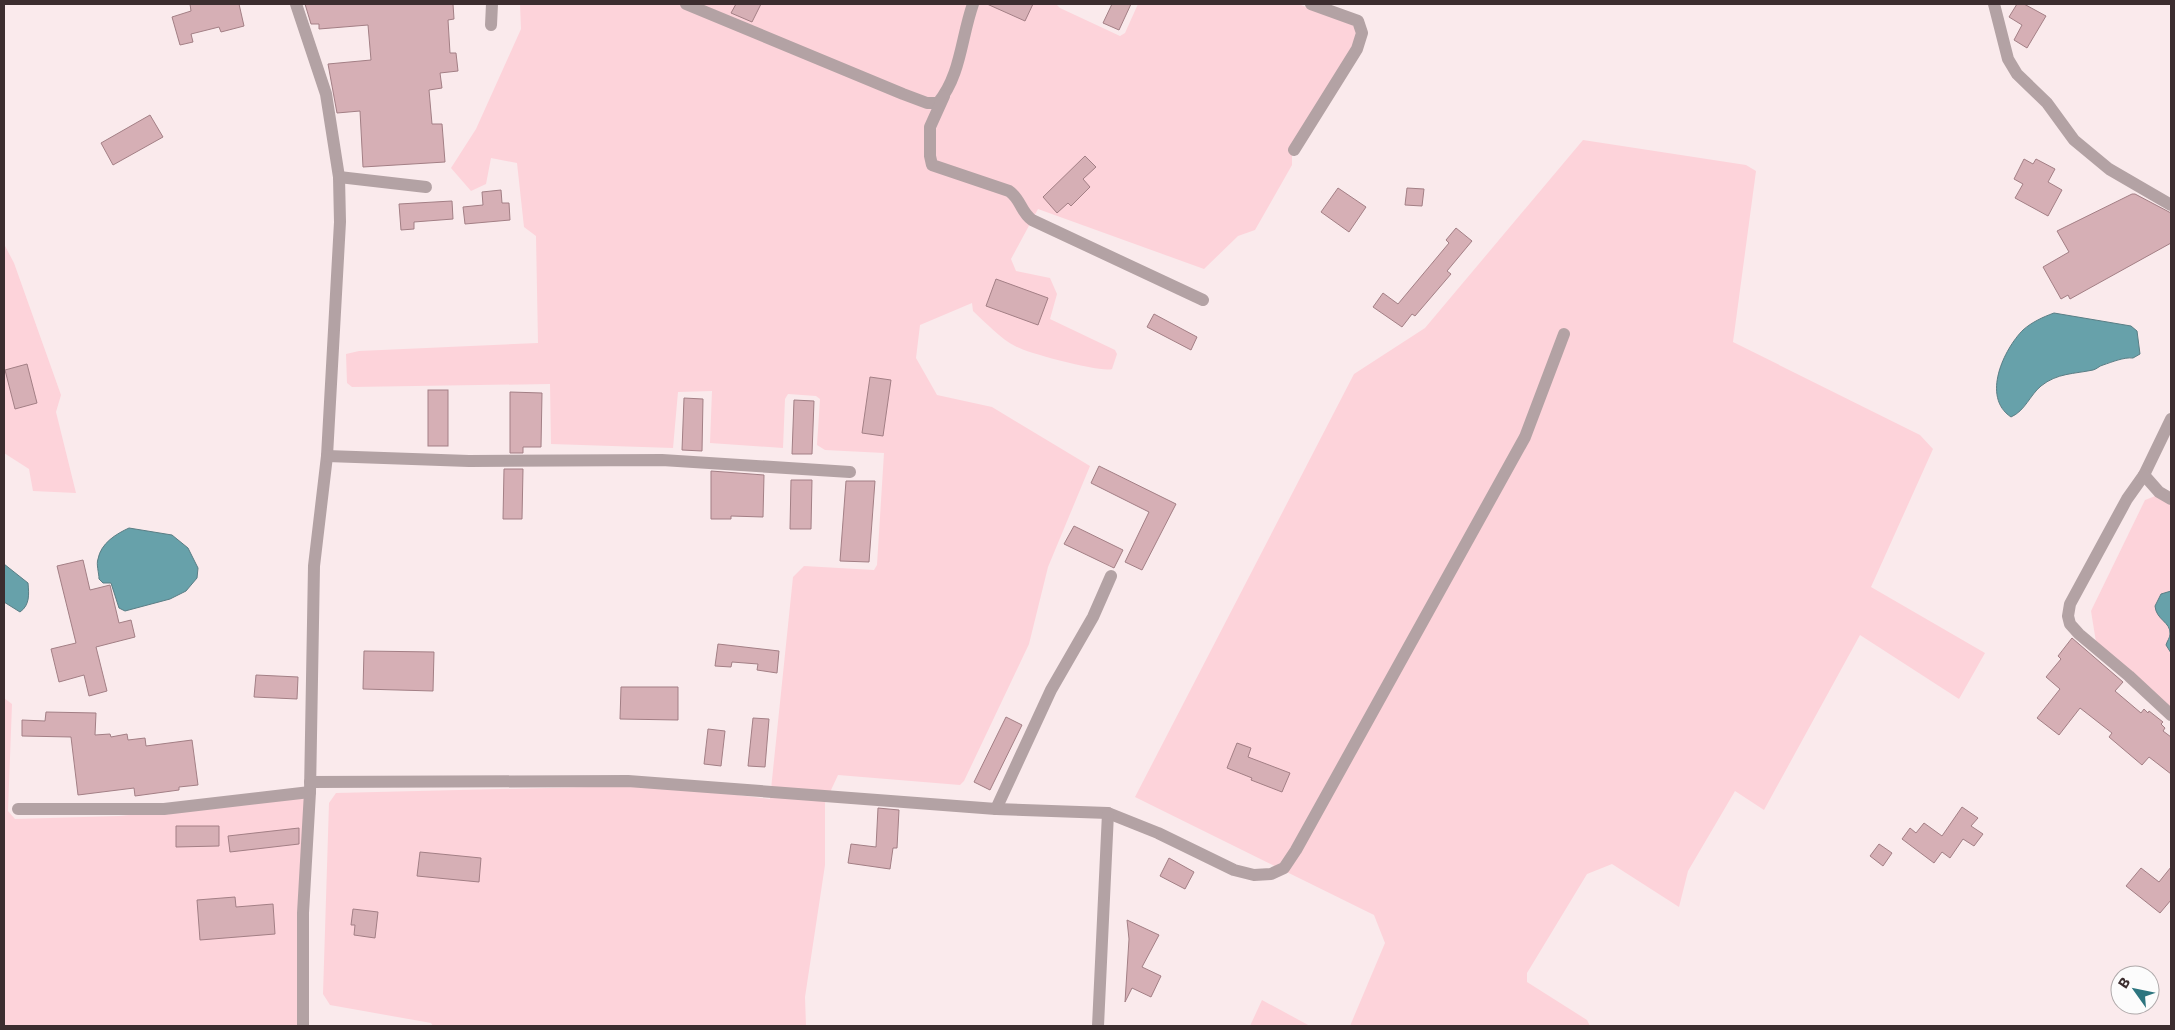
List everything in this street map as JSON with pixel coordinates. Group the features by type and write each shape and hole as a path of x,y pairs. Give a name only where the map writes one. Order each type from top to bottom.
{"street":[{"path":"296,4 326,94 339,177 340,222 326,456 314,566 310,787 303,913 303,1026"},
{"path":"492,4 492,25"},
{"path":"686,4 927,104 938,104 944,96"},
{"path":"973,4 956,73 930,127 930,156 932,165 1009,192 1016,196 1021,210 1032,220 1203,300"},
{"path":"1294,150 1357,49 1362,33 1358,21 1311,4"},
{"path":"1994,4 2008,59 2017,74 2047,103 2074,140 2109,169 2171,205"},
{"path":"339,177 426,187"},
{"path":"18,809 164,809 310,787 628,781 996,809 1108,813 1158,833 1234,870 1254,875 1271,874 1284,868 1296,850 1525,437 1564,334"},
{"path":"2171,419 2144,475 2127,499 2070,604 2068,616 2070,624 2078,634 2129,676 2171,715"},
{"path":"326,456 469,461 662,460 850,472"},
{"path":"2144,475 2159,492 2171,500"},
{"path":"996,809 1051,690 1093,617 1111,576"},
{"path":"1098,1026 1108,813"}],"shaded area":[{"path":"520,4 1056,4 1060,8 1120,36 1125,33 1138,4 1298,4 1353,24 1358,31 1356,44 1292,150 1292,165 1255,230 1238,236 1204,269 1038,209 1011,259 1016,271 1050,278 1057,294 1050,319 1115,350 1117,354 1112,369 1094,368 1064,362 1015,346 999,335 973,311 972,303 920,325 916,358 937,395 992,407 1090,466 1048,567 1029,644 964,781 960,785 838,775 825,803 825,865 805,997 806,1026 433,1026 431,1023 330,1005 323,994 329,803 336,793 628,786 713,792 770,799 793,577 804,566 874,570 877,565 884,453 825,450 817,445 820,399 816,396 788,394 785,399 783,448 710,443 712,391 678,392 673,448 551,444 550,384 352,387 347,383 346,354 359,351 538,343 536,236 524,227 517,163 491,158 486,184 471,191 451,168 476,129 521,29"},
{"path":"1583,140 1746,165 1756,171 1733,342 1920,435 1933,449 1871,587 1985,653 1959,699 1860,635 1764,810 1735,791 1688,871 1679,907 1612,864 1587,874 1527,973 1527,982 1587,1020 1590,1026 1350,1026 1385,943 1374,915 1135,797 1354,374 1425,328"},
{"path":"4,244 14,263 61,395 56,412 76,493 33,491 29,469 4,453"},
{"path":"2158,495 2171,503 2171,711 2096,642 2091,611 2145,500"},
{"path":"4,698 12,704 8,811 15,819 119,816 306,797 299,1026 4,1026"},
{"path":"1262,1000 1310,1026 1250,1026"}],"water":[{"path":"2054,313 2131,326 2137,331 2140,354 2133,358 2110,362 2093,370 2053,379 2041,386 2024,407 2011,417 2002,408 1998,398 1997,386 2003,361 2016,338 2023,330 2038,320"},
{"path":"129,528 172,535 188,548 198,568 197,578 186,591 170,599 125,611 119,608 111,583 103,583 99,579 97,561 102,548 114,536"},
{"path":"4,564 28,583 29,595 27,603 20,612 4,602"},
{"path":"2171,591 2171,653 2166,645 2170,630 2158,615 2155,606 2161,594"}],"building":[{"path":"190,4 239,4 244,26 221,32 219,27 191,34 193,42 180,45 172,17 191,11"},
{"path":"305,4 453,4 454,19 448,20 450,53 456,53 458,71 440,73 442,88 429,90 432,124 442,124 445,162 363,167 360,111 337,113 328,64 371,60 368,25 319,29 319,24 311,24"},
{"path":"736,4 761,4 752,22 731,13"},
{"path":"987,4 1033,4 1025,21"},
{"path":"1112,4 1131,4 1119,30 1103,23"},
{"path":"2017,4 2024,4 2046,16 2027,48 2014,40 2022,25 2009,17"},
{"path":"150,115 163,137 113,165 101,143"},
{"path":"1085,156 1096,167 1083,179 1090,187 1071,206 1068,203 1057,213 1043,197"},
{"path":"2024,159 2033,164 2036,159 2055,169 2048,182 2062,190 2048,216 2015,198 2023,184 2014,179"},
{"path":"1338,188 1366,207 1349,232 1321,212"},
{"path":"1407,188 1424,189 1422,206 1405,205"},
{"path":"501,190 502,203 509,203 510,220 465,224 463,207 483,205 482,192"},
{"path":"2132,194 2171,213 2171,243 2070,299 2068,295 2061,299 2043,267 2069,252 2057,231"},
{"path":"452,201 453,219 414,222 414,229 401,230 399,204"},
{"path":"1456,228 1472,241 1447,271 1451,274 1415,316 1412,314 1402,327 1373,307 1383,293 1398,304 1449,243 1446,240"},
{"path":"996,279 1048,298 1038,325 986,306"},
{"path":"1154,314 1197,337 1191,350 1147,327"},
{"path":"27,364 37,403 15,409 5,370"},
{"path":"870,377 891,380 883,436 862,433"},
{"path":"428,390 448,390 448,446 428,446"},
{"path":"510,392 542,393 541,447 523,447 523,453 510,453"},
{"path":"684,398 703,399 702,451 682,450"},
{"path":"794,400 814,401 812,454 792,454"},
{"path":"1099,466 1176,504 1142,570 1125,562 1149,512 1091,483"},
{"path":"504,469 523,469 522,519 503,519"},
{"path":"711,471 764,475 763,517 731,516 731,519 711,519"},
{"path":"791,480 812,480 811,529 790,529"},
{"path":"846,481 875,481 869,562 840,561"},
{"path":"1074,526 1123,550 1114,568 1064,544"},
{"path":"83,560 90,590 110,585 119,623 131,620 135,637 96,647 107,691 89,696 84,675 59,682 51,649 76,643 57,566"},
{"path":"2072,638 2123,682 2115,691 2141,713 2144,709 2148,713 2149,711 2163,722 2161,724 2165,728 2163,731 2171,737 2171,774 2149,757 2142,765 2109,737 2112,733 2080,708 2059,735 2037,718 2060,689 2046,677 2061,659 2058,656"},
{"path":"718,644 779,651 777,673 757,670 758,664 732,662 731,667 715,666"},
{"path":"364,651 434,652 433,691 363,689"},
{"path":"256,675 298,677 297,699 254,697"},
{"path":"621,687 678,687 678,720 620,719"},
{"path":"46,712 96,713 95,735 110,734 111,737 127,734 128,740 145,738 146,746 192,740 198,785 179,787 179,790 135,796 134,788 78,795 71,737 22,736 22,720 45,721"},
{"path":"1006,717 1022,725 990,790 974,782"},
{"path":"753,718 769,719 765,767 748,766"},
{"path":"708,729 725,731 721,766 704,764"},
{"path":"1237,743 1251,748 1248,757 1290,773 1282,792 1227,768"},
{"path":"1962,807 1978,818 1971,826 1983,834 1974,846 1963,839 1950,858 1942,852 1934,863 1902,839 1910,828 1916,833 1924,823 1942,836"},
{"path":"878,808 899,810 897,848 893,848 890,869 848,863 851,844 876,847"},
{"path":"176,826 219,826 219,846 176,847"},
{"path":"299,828 299,844 230,852 228,836"},
{"path":"1879,844 1892,853 1883,866 1870,856"},
{"path":"420,852 481,858 479,882 417,876"},
{"path":"1169,858 1194,872 1185,889 1160,876"},
{"path":"2171,867 2171,900 2160,913 2126,886 2141,868 2159,882"},
{"path":"235,897 236,907 273,904 275,934 200,940 197,900"},
{"path":"353,909 378,912 375,938 354,935 355,925 351,925"},
{"path":"1127,920 1159,935 1142,967 1161,976 1151,997 1132,988 1125,1002 1129,939"}]}
